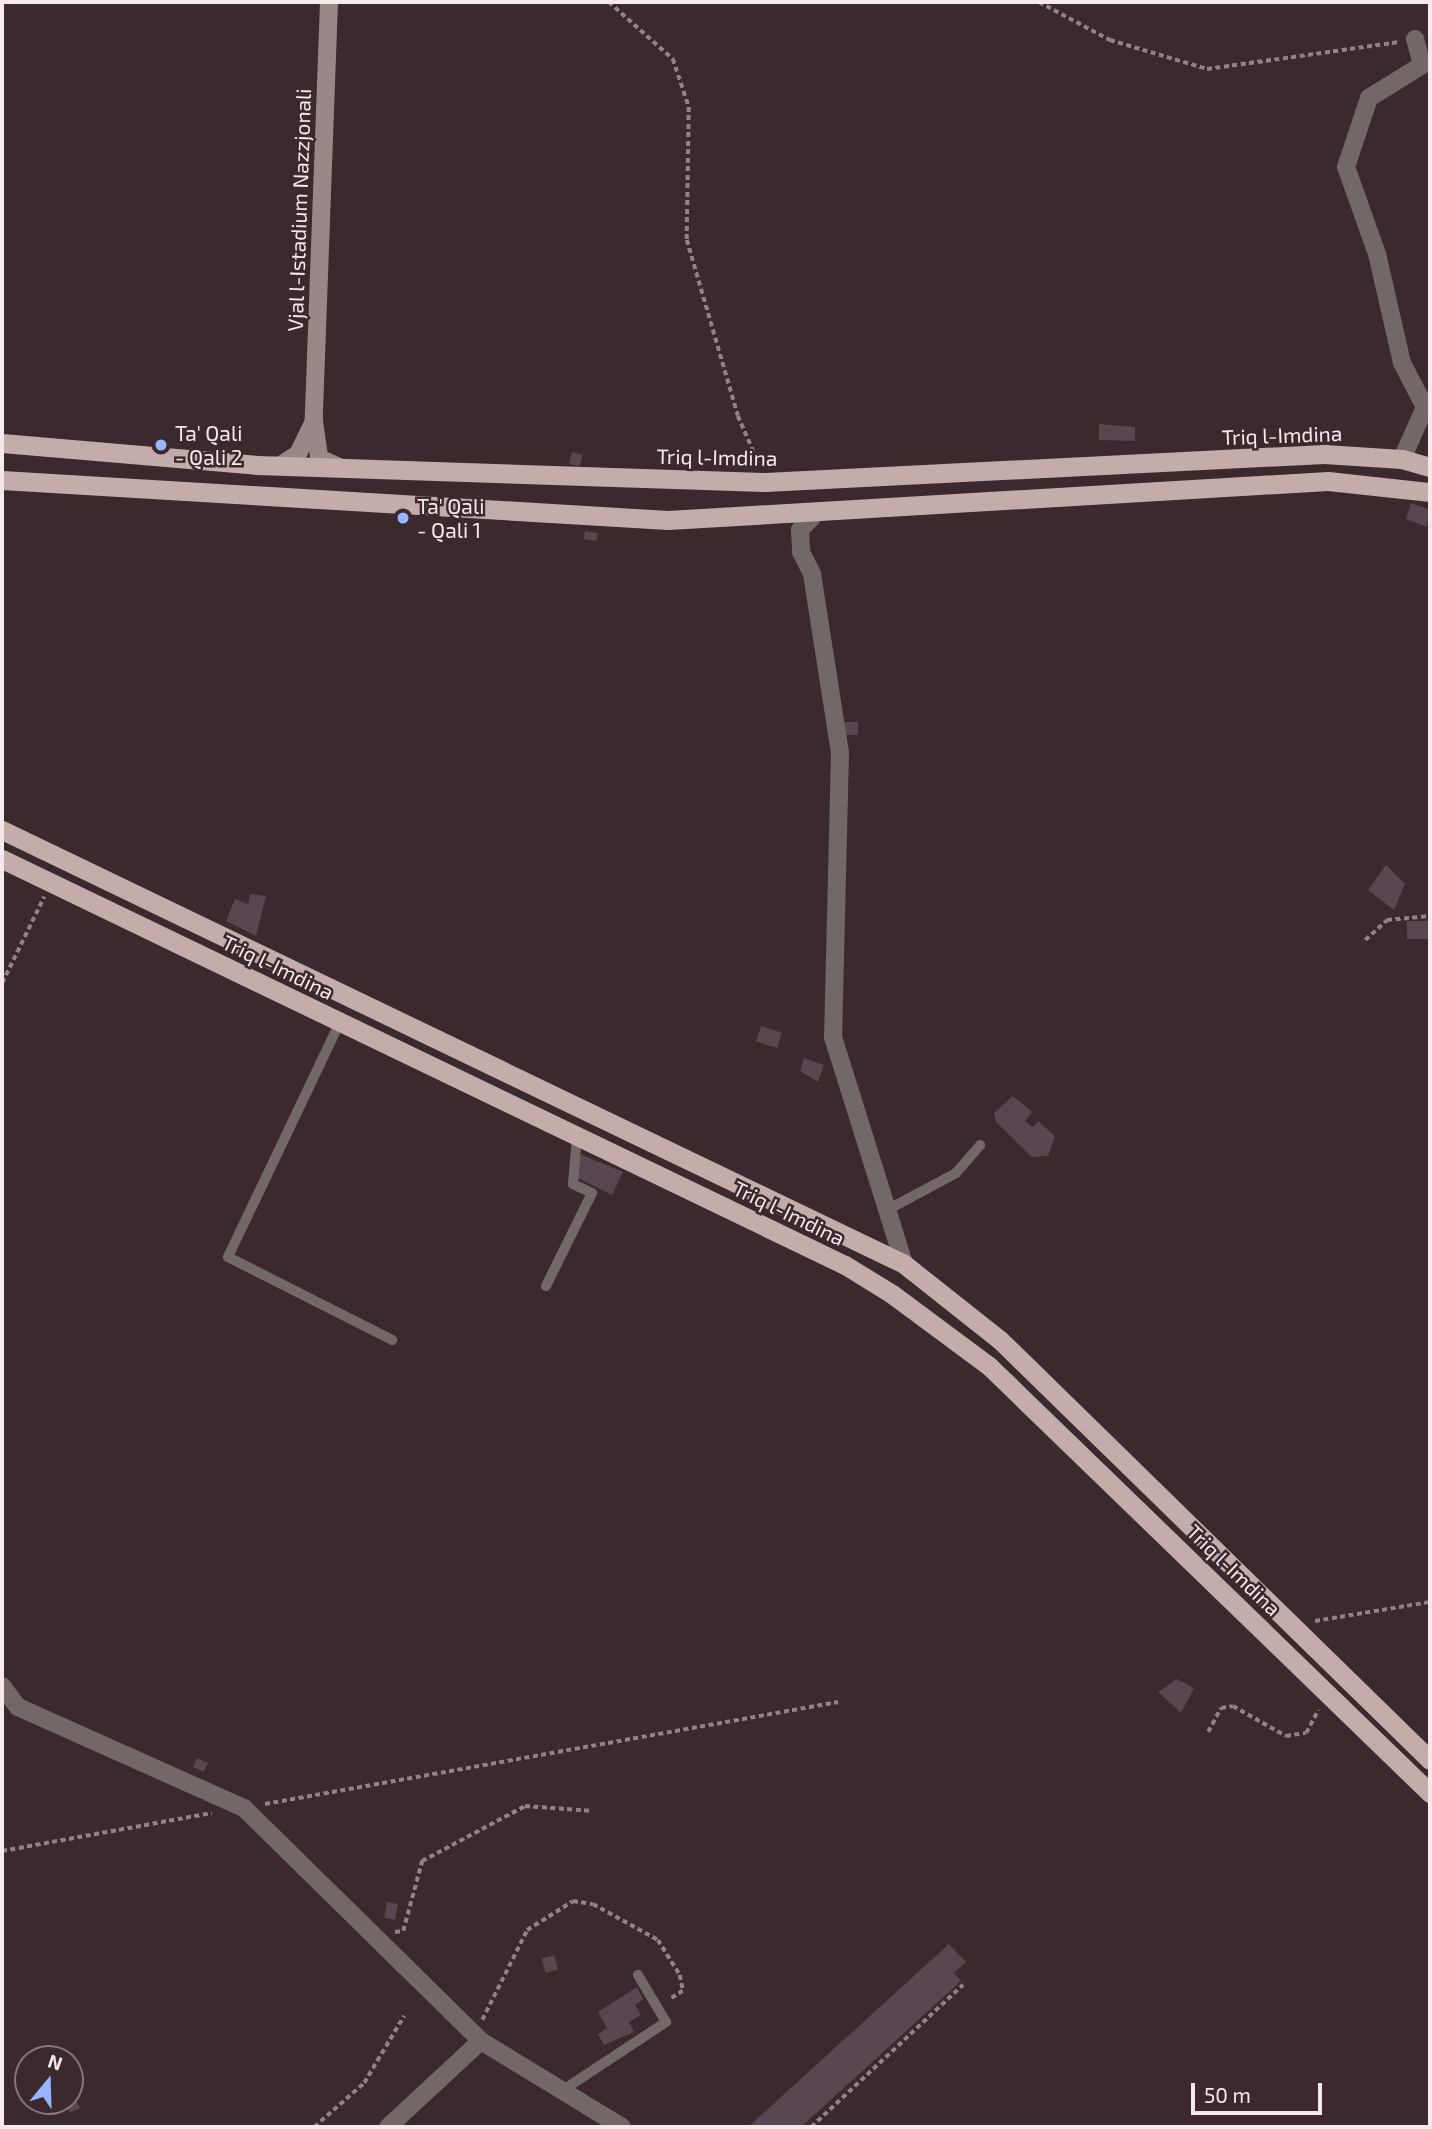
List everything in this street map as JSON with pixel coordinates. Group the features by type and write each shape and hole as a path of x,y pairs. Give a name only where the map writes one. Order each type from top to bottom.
{"highway":[{"name":"Triq l-Imdina","path":"2,443 343,469 762,473 1324,454 1402,458 1430,467"},
{"path":"2,480 668,520 814,515 1328,481 1430,492"},
{"name":"Triq l-Imdina","path":"2,830 904,1264 1000,1340 1430,1760"},
{"name":"Triq l-Imdina","path":"2,859 577,1136 892,1294 989,1366 1430,1793"}],"main road":[{"name":"Vjal l-Istadium Nazzjonali","path":"314,421 329,2"},
{"path":"281,465 298,454 314,421"},
{"path":"314,421 319,458 343,469"}],"street":[{"path":"1402,458 1425,407 1402,363 1377,254 1346,167 1369,98 1422,65 1415,38"},
{"path":"814,515 800,530 801,552 813,574 840,753 833,1037 889,1209 904,1264"},
{"path":"2,1686 18,1707 244,1808 478,2037 566,2088 622,2127"},
{"path":"388,2127 478,2037"}],"lane":[{"path":"340,1022 228,1256 392,1340"},
{"path":"546,1286 592,1193 573,1184 577,1136"},
{"path":"889,1209 956,1172 980,1145"},
{"path":"566,2088 666,2022 638,1975"}],"path":[{"path":"609,2 673,59 689,107 687,240 738,416 762,473"},
{"path":"1039,2 1110,40 1207,69 1415,38"},
{"path":"745,463 762,473"},
{"path":"762,473 772,463"},
{"path":"2,983 52,883"},
{"path":"1365,940 1387,920 1430,916"},
{"path":"1293,1627 1430,1602"},
{"path":"1208,1732 1221,1708 1233,1706 1286,1736 1306,1733 1327,1693"},
{"path":"2,1851 838,1702"},
{"path":"369,1930 403,1931 422,1861 525,1807 593,1811"},
{"path":"478,2037 527,1930 573,1901 593,1904 658,1940 680,1975 682,1991 657,2007"},
{"path":"811,2127 963,1985"},
{"path":"314,2127 364,2083 404,2016"}],"building":[{"path":"1099,424 1135,427 1135,441 1099,440"},
{"path":"572,452 583,455 580,466 569,464"},
{"path":"1411,503 1430,510 1427,527 1406,519"},
{"path":"585,531 598,533 597,541 584,539"},
{"path":"843,722 858,722 858,735 843,735"},
{"path":"1386,865 1405,884 1394,910 1368,890"},
{"path":"250,894 266,896 256,936 226,921 235,899 248,904"},
{"path":"1407,921 1430,921 1430,939 1407,939"},
{"path":"761,1026 782,1033 777,1048 756,1041"},
{"path":"804,1058 824,1065 818,1082 800,1071"},
{"path":"1013,1096 1032,1112 1025,1121 1033,1127 1038,1121 1055,1136 1048,1156 1032,1157 996,1122 994,1113"},
{"path":"580,1154 623,1172 612,1195 576,1177"},
{"path":"1177,1679 1194,1688 1181,1713 1158,1692"},
{"path":"197,1758 208,1763 204,1772 193,1767"},
{"path":"387,1902 398,1904 395,1920 384,1918"},
{"path":"949,1944 966,1962 954,1973 961,1981 801,2127 748,2127"},
{"path":"554,1955 558,1969 546,1973 542,1959"},
{"path":"637,1987 643,1999 635,2005 641,2015 629,2022 634,2032 604,2045 598,2034 607,2028 598,2012"}],"place":[{"name":"Ta' Qali - Qali 2","path":"161,445"},
{"name":"Ta' Qali - Qali 1","path":"403,518"}]}
